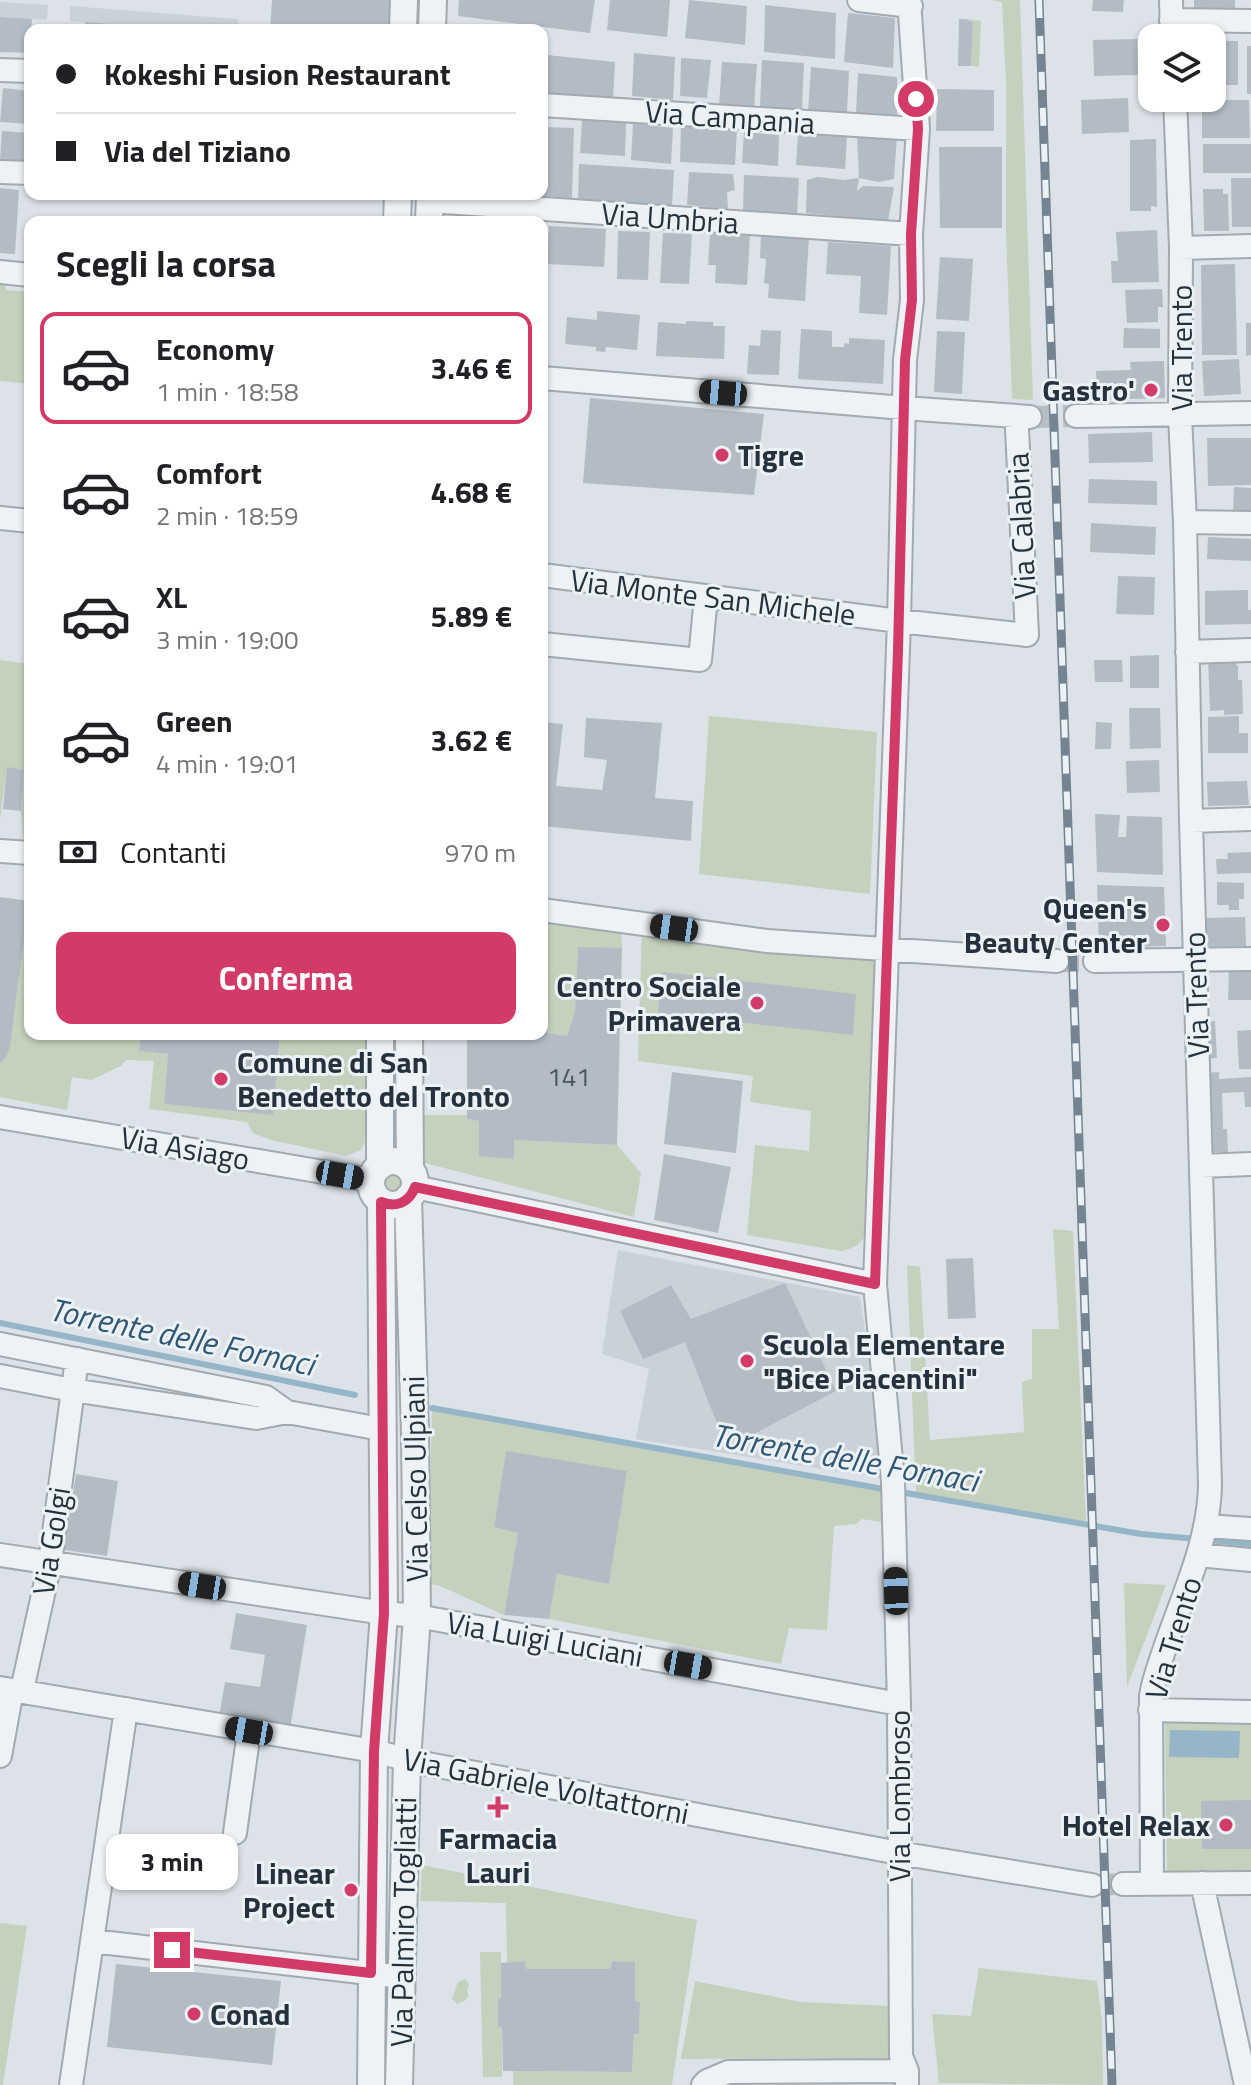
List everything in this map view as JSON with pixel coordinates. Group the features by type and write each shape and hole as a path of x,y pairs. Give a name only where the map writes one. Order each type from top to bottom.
{"street":[{"path":"403,24 404,0"},
{"path":"432,24 433,0"},
{"path":"859,0 910,3"},
{"name":"Via Lombroso","path":"907,2078 901,2056 899,1704 894,1506 875,1284 899,621 905,360 912,300 911,234 918,129 910,3"},
{"path":"1171,19 1251,21"},
{"path":"0,70 24,71"},
{"name":"Via Campania","path":"548,105 918,129"},
{"name":"Via Trento","path":"1152,1884 1152,1688 1198,1555 1210,1485 1180,415 1181,248 1176,112"},
{"path":"0,172 24,173"},
{"name":"Via Umbria","path":"429,206 911,234"},
{"path":"1181,248 1251,246"},
{"path":"0,272 24,274"},
{"path":"548,378 904,408"},
{"name":"Via Calabria","path":"904,408 1024,417 1017,429 1027,635"},
{"path":"1076,416 1251,413"},
{"path":"0,518 24,520"},
{"path":"1185,522 1251,523"},
{"name":"Via Monte San Michele","path":"548,576 1027,635"},
{"path":"548,645 700,660 706,596"},
{"path":"1187,652 1251,650"},
{"path":"1191,821 1251,819"},
{"path":"0,851 24,853"},
{"path":"548,911 767,941 1057,961"},
{"path":"1095,961 1251,959"},
{"name":"Via Celso Ulpiani","path":"380,1040 377,1182 384,1613"},
{"name":"Via Celso Ulpiani","path":"407,1760 417,1616 409,1040"},
{"name":"Via Asiago","path":"0,1117 377,1182"},
{"path":"394,1161 401,1163 411,1185 402,1204 395,1205 377,1182 394,1161"},
{"path":"1201,1166 1251,1164"},
{"path":"411,1185 875,1284"},
{"path":"0,1344 266,1397 287,1412"},
{"name":"Via Golgi","path":"0,1756 11,1689 50,1563 77,1359"},
{"path":"0,1376 256,1418 287,1412 381,1429"},
{"path":"1205,1526 1251,1529"},
{"name":"Via Luigi Luciani","path":"0,1555 417,1616 899,1704"},
{"path":"1198,1555 1251,1560"},
{"name":"Via Palmiro Togliatti","path":"371,2085 374,1751 384,1613"},
{"name":"Via Gabriele Voltattorni","path":"11,1689 374,1751 407,1760 899,1853 1092,1885"},
{"path":"71,2085 126,1709"},
{"path":"1150,1710 1251,1712"},
{"path":"235,1833 249,1731"},
{"name":"Via Palmiro Togliatti","path":"399,2085 407,1760"},
{"path":"1202,1883 1242,2024 1246,2085"},
{"path":"1123,1884 1251,1883"},
{"path":"92,1941 403,1977"},
{"path":"703,2085 728,2072 907,2078"}],"shaded area":[{"path":"0,2 48,5 47,20 0,17"},
{"path":"70,6 237,19 239,24 114,24 70,21"},
{"name":"Scuola Elementare \"Bice Piacentini\"","path":"618,1250 860,1297 871,1373 880,1478 636,1439 649,1369 602,1354"}],"green space":[{"path":"992,0 1020,0 1033,400 1012,399 1002,2"},
{"path":"966,19 981,21 979,67 971,66 973,23"},
{"path":"465,210 521,213 521,216 464,216"},
{"path":"0,282 5,283 6,290 24,292 24,383 0,381"},
{"path":"0,660 24,663 24,770 7,768 0,819"},
{"path":"709,716 877,732 870,894 699,874"},
{"path":"24,770 24,837 21,811"},
{"path":"548,922 621,929 622,948 578,948 575,1011 567,1036 548,1033"},
{"path":"642,924 878,956 868,1226 856,1246 841,1251 747,1235 755,1145 809,1151 811,1111 750,1102 753,1076 638,1061"},
{"path":"24,938 24,1040 141,1040 140,1051 168,1054 164,1104 272,1114 279,1040 368,1040 370,1131 361,1150 346,1156 271,1140 253,1133 247,1122 149,1109 154,1061 126,1060 121,1066 91,1080 72,1077 67,1110 0,1097 0,1063"},
{"path":"423,1115 467,1115 467,1119 479,1121 480,1156 514,1140 617,1145 641,1173 634,1217 421,1162"},
{"path":"389,1173 397,1173 403,1183 397,1193 389,1193 383,1187 383,1179"},
{"path":"1053,1229 1073,1231 1086,1524 916,1494 907,1265 920,1267 930,1440 1024,1432 1022,1382 1032,1379 1032,1329 1059,1329"},
{"path":"432,1408 883,1488 881,1522 862,1519 856,1524 834,1526 827,1630 789,1628 781,1664 549,1619 557,1574 609,1584 618,1522 506,1452 494,1527 518,1533 504,1615 438,1585 428,1584"},
{"path":"1124,1583 1166,1585 1127,1687"},
{"path":"1165,1723 1251,1725 1251,1872 1167,1873"},
{"path":"422,1865 697,1920 672,2085 513,2085 513,2071 632,2072 634,2034 639,2033 640,2002 635,2001 635,1963 612,1961 610,1969 526,1969 507,1963 506,1903 420,1901"},
{"path":"0,1923 27,1926 3,2085 0,2085"},
{"path":"480,1952 501,1952 498,2027 502,2028 502,2077 483,2077"},
{"path":"979,1968 1097,1981 1102,2021 1103,2085 939,2083 932,2014 971,2016"},
{"path":"465,1979 469,1985 469,1996 457,2004 452,1998 458,1982"},
{"path":"695,1981 801,2002 889,2006 889,2058 681,2059"}],"water":[{"path":"1170,1730 1240,1731 1239,1758 1169,1757"}],"building":[{"path":"272,0 391,0 389,24 270,24"},
{"path":"459,0 595,0 590,33 548,28 548,24 520,24 458,16"},
{"path":"610,0 670,0 667,37 607,30"},
{"path":"689,0 747,6 745,45 685,38"},
{"path":"1093,0 1124,0 1123,12 1092,11"},
{"path":"1194,0 1235,0 1235,11 1194,12"},
{"path":"765,5 836,13 835,59 764,52"},
{"path":"848,13 895,18 893,68 844,62"},
{"path":"0,17 32,19 32,24 24,24 24,53 0,52"},
{"path":"959,19 973,23 971,66 958,66"},
{"path":"1137,39 1138,75 1094,76 1093,40"},
{"path":"1226,41 1238,41 1238,85 1226,85"},
{"path":"1247,46 1251,46 1251,94 1247,94"},
{"path":"634,53 675,57 673,100 632,96"},
{"path":"548,55 615,62 613,100 548,95"},
{"path":"681,58 711,60 707,98 680,96"},
{"path":"762,60 804,63 802,110 760,106"},
{"path":"722,62 757,64 754,108 719,106"},
{"path":"811,67 849,71 847,113 808,111"},
{"path":"858,73 897,77 897,116 856,113"},
{"path":"3,88 24,90 24,124 0,122"},
{"path":"937,89 994,90 994,131 936,131"},
{"path":"1128,98 1129,132 1082,134 1081,100"},
{"path":"1226,100 1249,100 1250,138 1202,138 1202,112 1226,112"},
{"path":"582,120 626,123 625,156 580,153"},
{"path":"633,123 673,128 671,164 631,160"},
{"path":"681,125 737,129 735,165 680,162"},
{"path":"548,127 574,128 572,198 548,196"},
{"path":"2,131 24,133 24,163 0,161"},
{"path":"744,132 779,135 778,166 742,163"},
{"path":"798,133 847,137 845,169 796,165"},
{"path":"857,135 897,136 894,179 879,182 859,178"},
{"path":"1156,139 1157,207 1151,206 1151,211 1130,211 1130,140"},
{"path":"1203,144 1251,144 1251,173 1203,173"},
{"path":"939,147 1002,147 1002,228 940,228"},
{"path":"579,164 674,170 672,206 578,200"},
{"path":"689,172 733,174 735,190 727,192 728,209 687,205"},
{"path":"744,175 799,178 797,215 743,211"},
{"path":"818,177 859,178 857,191 863,186 894,187 888,221 806,213 807,180"},
{"path":"1231,178 1251,178 1251,227 1232,227"},
{"path":"0,188 19,190 15,254 0,253"},
{"path":"1203,189 1223,189 1223,194 1228,194 1229,231 1204,231"},
{"path":"549,226 606,229 604,267 548,264"},
{"path":"1157,230 1159,282 1112,283 1111,261 1118,261 1116,232"},
{"path":"618,231 650,232 648,280 617,279"},
{"path":"663,233 692,234 689,284 660,283"},
{"path":"710,233 750,235 747,285 715,283 716,265 708,265"},
{"path":"761,234 809,237 805,301 768,298 769,284 764,283 766,259 760,258"},
{"path":"828,242 891,246 887,315 859,313 861,276 826,274"},
{"path":"940,257 973,259 969,321 936,319"},
{"path":"1235,264 1237,355 1202,355 1201,265"},
{"path":"1162,289 1163,307 1158,307 1158,322 1127,323 1125,290"},
{"path":"597,311 640,315 637,350 606,347 605,352 596,351 596,347 565,344 567,317 597,320"},
{"path":"686,321 713,322 713,326 725,326 724,359 656,356 658,322 686,324"},
{"path":"1246,323 1251,323 1251,355 1246,356"},
{"path":"1124,328 1160,329 1160,348 1123,348"},
{"path":"801,329 832,331 832,347 844,347 844,343 849,344 849,338 885,340 883,384 798,379"},
{"path":"761,330 781,331 779,375 747,374 749,345 760,346"},
{"path":"937,331 965,332 962,394 934,392"},
{"path":"1239,359 1241,394 1204,396 1202,361"},
{"path":"1164,361 1165,398 1097,400 1096,371 1131,370 1130,362"},
{"path":"590,398 764,414 754,495 583,483"},
{"path":"1152,432 1153,462 1089,463 1088,434"},
{"path":"1207,438 1251,438 1251,485 1208,486"},
{"path":"1089,479 1157,481 1157,505 1088,503"},
{"path":"1234,487 1251,488 1251,514 1233,513"},
{"path":"1091,523 1156,527 1155,555 1090,552"},
{"path":"1208,537 1251,539 1251,561 1207,559"},
{"path":"1118,576 1155,577 1154,615 1116,614"},
{"path":"1248,590 1251,624 1205,625 1205,591"},
{"path":"1159,655 1159,688 1130,688 1130,656"},
{"path":"1208,659 1230,659 1238,666 1238,680 1242,680 1243,714 1224,715 1224,710 1210,711"},
{"path":"1094,660 1122,660 1123,682 1095,682"},
{"path":"1129,708 1160,708 1161,748 1130,749"},
{"path":"1239,716 1239,733 1248,733 1248,753 1208,753 1208,717"},
{"path":"586,718 662,723 655,798 693,801 691,841 548,827 548,723 563,724 556,786 602,790 607,760 584,757"},
{"path":"1096,722 1112,723 1111,749 1095,749"},
{"path":"1159,760 1160,792 1127,793 1126,761"},
{"path":"7,767 24,770 21,811 3,809"},
{"path":"1247,781 1249,805 1208,806 1207,782"},
{"path":"1095,814 1120,815 1118,837 1126,837 1127,816 1162,817 1163,875 1097,872"},
{"path":"1251,852 1251,873 1217,874 1216,859 1228,859 1227,853"},
{"path":"1217,882 1244,883 1244,899 1239,899 1239,910 1229,910 1229,905 1217,905"},
{"path":"1097,885 1164,887 1166,946 1099,948"},
{"path":"0,897 24,900 24,939 10,1047 0,1063"},
{"path":"1245,917 1246,946 1203,947 1203,918"},
{"path":"578,947 622,948 617,1145 514,1140 514,1159 479,1156 479,1121 467,1119 467,1040 548,1040 548,1033 567,1036 575,1011"},
{"path":"1229,962 1251,962 1251,1000 1228,1000"},
{"name":"Centro Sociale Primavera","path":"662,972 856,994 853,1035 658,1013"},
{"path":"1215,1021 1217,1058 1206,1059 1203,1022"},
{"path":"1251,1030 1251,1069 1239,1069 1237,1031"},
{"name":"Comune di San Benedetto del Tronto","path":"140,1040 279,1040 273,1115 164,1104 168,1054 139,1051"},
{"path":"672,1072 743,1081 736,1153 664,1144"},
{"path":"1219,1072 1219,1079 1251,1077 1251,1107 1245,1107 1244,1092 1222,1093 1223,1129 1227,1129 1228,1152 1209,1152 1206,1073"},
{"path":"664,1154 731,1167 718,1233 654,1220"},
{"path":"973,1258 976,1318 948,1319 946,1259"},
{"path":"785,1283 836,1391 754,1434 721,1434 685,1342 643,1359 620,1311 671,1285 691,1319"},
{"path":"506,1451 627,1471 609,1584 557,1574 549,1619 504,1615 518,1533 494,1527"},
{"path":"76,1474 118,1481 107,1556 64,1550"},
{"path":"236,1613 307,1625 290,1729 219,1717 225,1682 260,1687 265,1655 230,1649"},
{"name":"Hotel Relax","path":"1251,1800 1251,1849 1202,1849 1201,1801"},
{"path":"525,1961 526,1969 610,1969 612,1961 635,1962 635,2001 640,2002 639,2034 634,2034 632,2072 503,2071 502,2028 498,2027 501,1963"},
{"name":"Conad","path":"116,1964 281,1981 272,2065 107,2047"}],"waterway":[{"name":"Torrente delle Fornaci","path":"0,1323 355,1395"},
{"name":"Torrente delle Fornaci","path":"432,1408 889,1490"},
{"name":"Torrente delle Fornaci","path":"900,1492 1141,1534 1197,1539"},
{"name":"Torrente delle Fornaci","path":"1208,1540 1251,1544"}],"tunnel":[{"path":"1030,417 1076,416"},
{"path":"1057,961 1095,961"},
{"path":"1092,1885 1123,1884"}],"railway":[{"path":"1039,0 1112,2085"}],"place":[{"name":"Gastro'","path":"1151,390"},
{"name":"Tigre","path":"722,455"},
{"name":"Queen's Beauty Center","path":"1163,925"},
{"name":"Centro Sociale Primavera","path":"757,1003"},
{"name":"Comune di San Benedetto del Tronto","path":"221,1079"},
{"name":"Scuola Elementare \"Bice Piacentini\"","path":"747,1361"},
{"name":"Farmacia Lauri","path":"498,1807"},
{"name":"Hotel Relax","path":"1226,1825"},
{"name":"Linear Project","path":"351,1890"},
{"name":"Conad","path":"194,2014"}],"route":[{"path":"172,1950 371,1973 374,1751 384,1613 381,1202 402,1204 415,1187 875,1284 898,651 905,360 912,300 911,234 918,129 916,99"}]}
